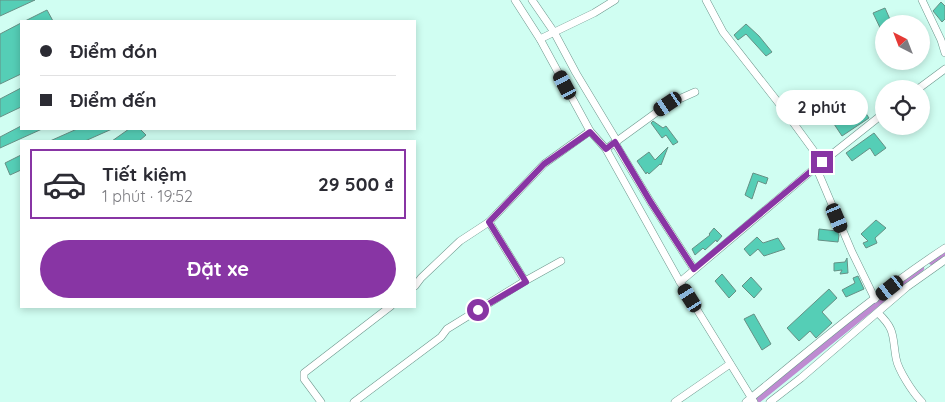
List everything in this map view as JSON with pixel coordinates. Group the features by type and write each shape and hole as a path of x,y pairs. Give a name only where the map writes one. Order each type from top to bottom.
{"street":[{"path":"515,0 540,39 590,132 606,149 680,282 730,364 750,401 875,299 919,265 945,248"},
{"path":"532,0 554,32 650,201 694,269"},
{"path":"540,39 589,16 615,0"},
{"path":"706,0 723,32 752,67 819,165 852,252 875,299"},
{"path":"922,0 943,39 945,53"},
{"path":"930,80 945,69"},
{"path":"606,149 668,104 695,92"},
{"path":"680,282 875,120"},
{"path":"416,285 460,241 489,222 544,164 590,132"},
{"path":"489,222 526,282"},
{"path":"770,402 908,287 945,260"},
{"path":"354,402 441,337 446,329 561,261"},
{"path":"320,402 304,379 304,372 388,308"},
{"path":"878,313 887,322 894,335 896,360 922,402"},
{"path":"675,402 730,364"}],"building":[{"path":"0,0 35,0 0,16"},
{"path":"941,2 945,6 945,19 942,22 933,11"},
{"path":"885,8 888,15 875,15 875,17 873,13"},
{"path":"47,10 52,20 27,20"},
{"path":"20,24 20,74 0,84 0,34"},
{"path":"746,24 772,52 766,56 746,34 738,40 734,35"},
{"path":"20,89 20,107 0,117 0,99"},
{"path":"857,100 869,118 842,136 830,118"},
{"path":"653,121 663,128 666,126 678,142 673,145 666,135 662,138 651,123"},
{"path":"20,127 20,130 40,130 0,148 0,137"},
{"path":"75,130 110,130 87,140 52,140"},
{"path":"128,130 141,130 146,135 140,140 113,140"},
{"path":"874,133 886,148 875,156 870,148 852,161 846,153"},
{"path":"668,147 661,165 649,174 647,172 646,174 637,161 649,152 655,160"},
{"path":"20,156 20,170 10,175 5,163"},
{"path":"753,173 768,178 766,184 758,181 752,199 745,195"},
{"path":"876,220 886,228 875,238 877,243 866,248 863,243 868,241 861,234"},
{"path":"714,228 722,236 717,242 716,240 705,250 703,248 695,255 692,249 710,235"},
{"path":"819,229 837,231 839,235 838,242 818,240"},
{"path":"757,237 763,243 778,238 785,249 764,256 758,249 750,256 744,249"},
{"path":"847,258 848,273 840,274 842,270 834,271 834,263 845,262"},
{"path":"722,274 736,291 729,298 715,281"},
{"path":"858,276 864,289 846,297 842,290 855,283 853,278"},
{"path":"751,277 762,289 754,298 742,286"},
{"path":"829,289 837,298 822,312 832,323 816,338 810,331 799,341 787,328"},
{"path":"754,314 771,344 762,350 744,319"}],"waterway":[{"path":"932,261 945,253"},
{"path":"754,402 920,268"}],"route":[{"path":"478,310 526,282 489,222 536,171 590,132 606,149 615,142 694,269 822,162"}]}
